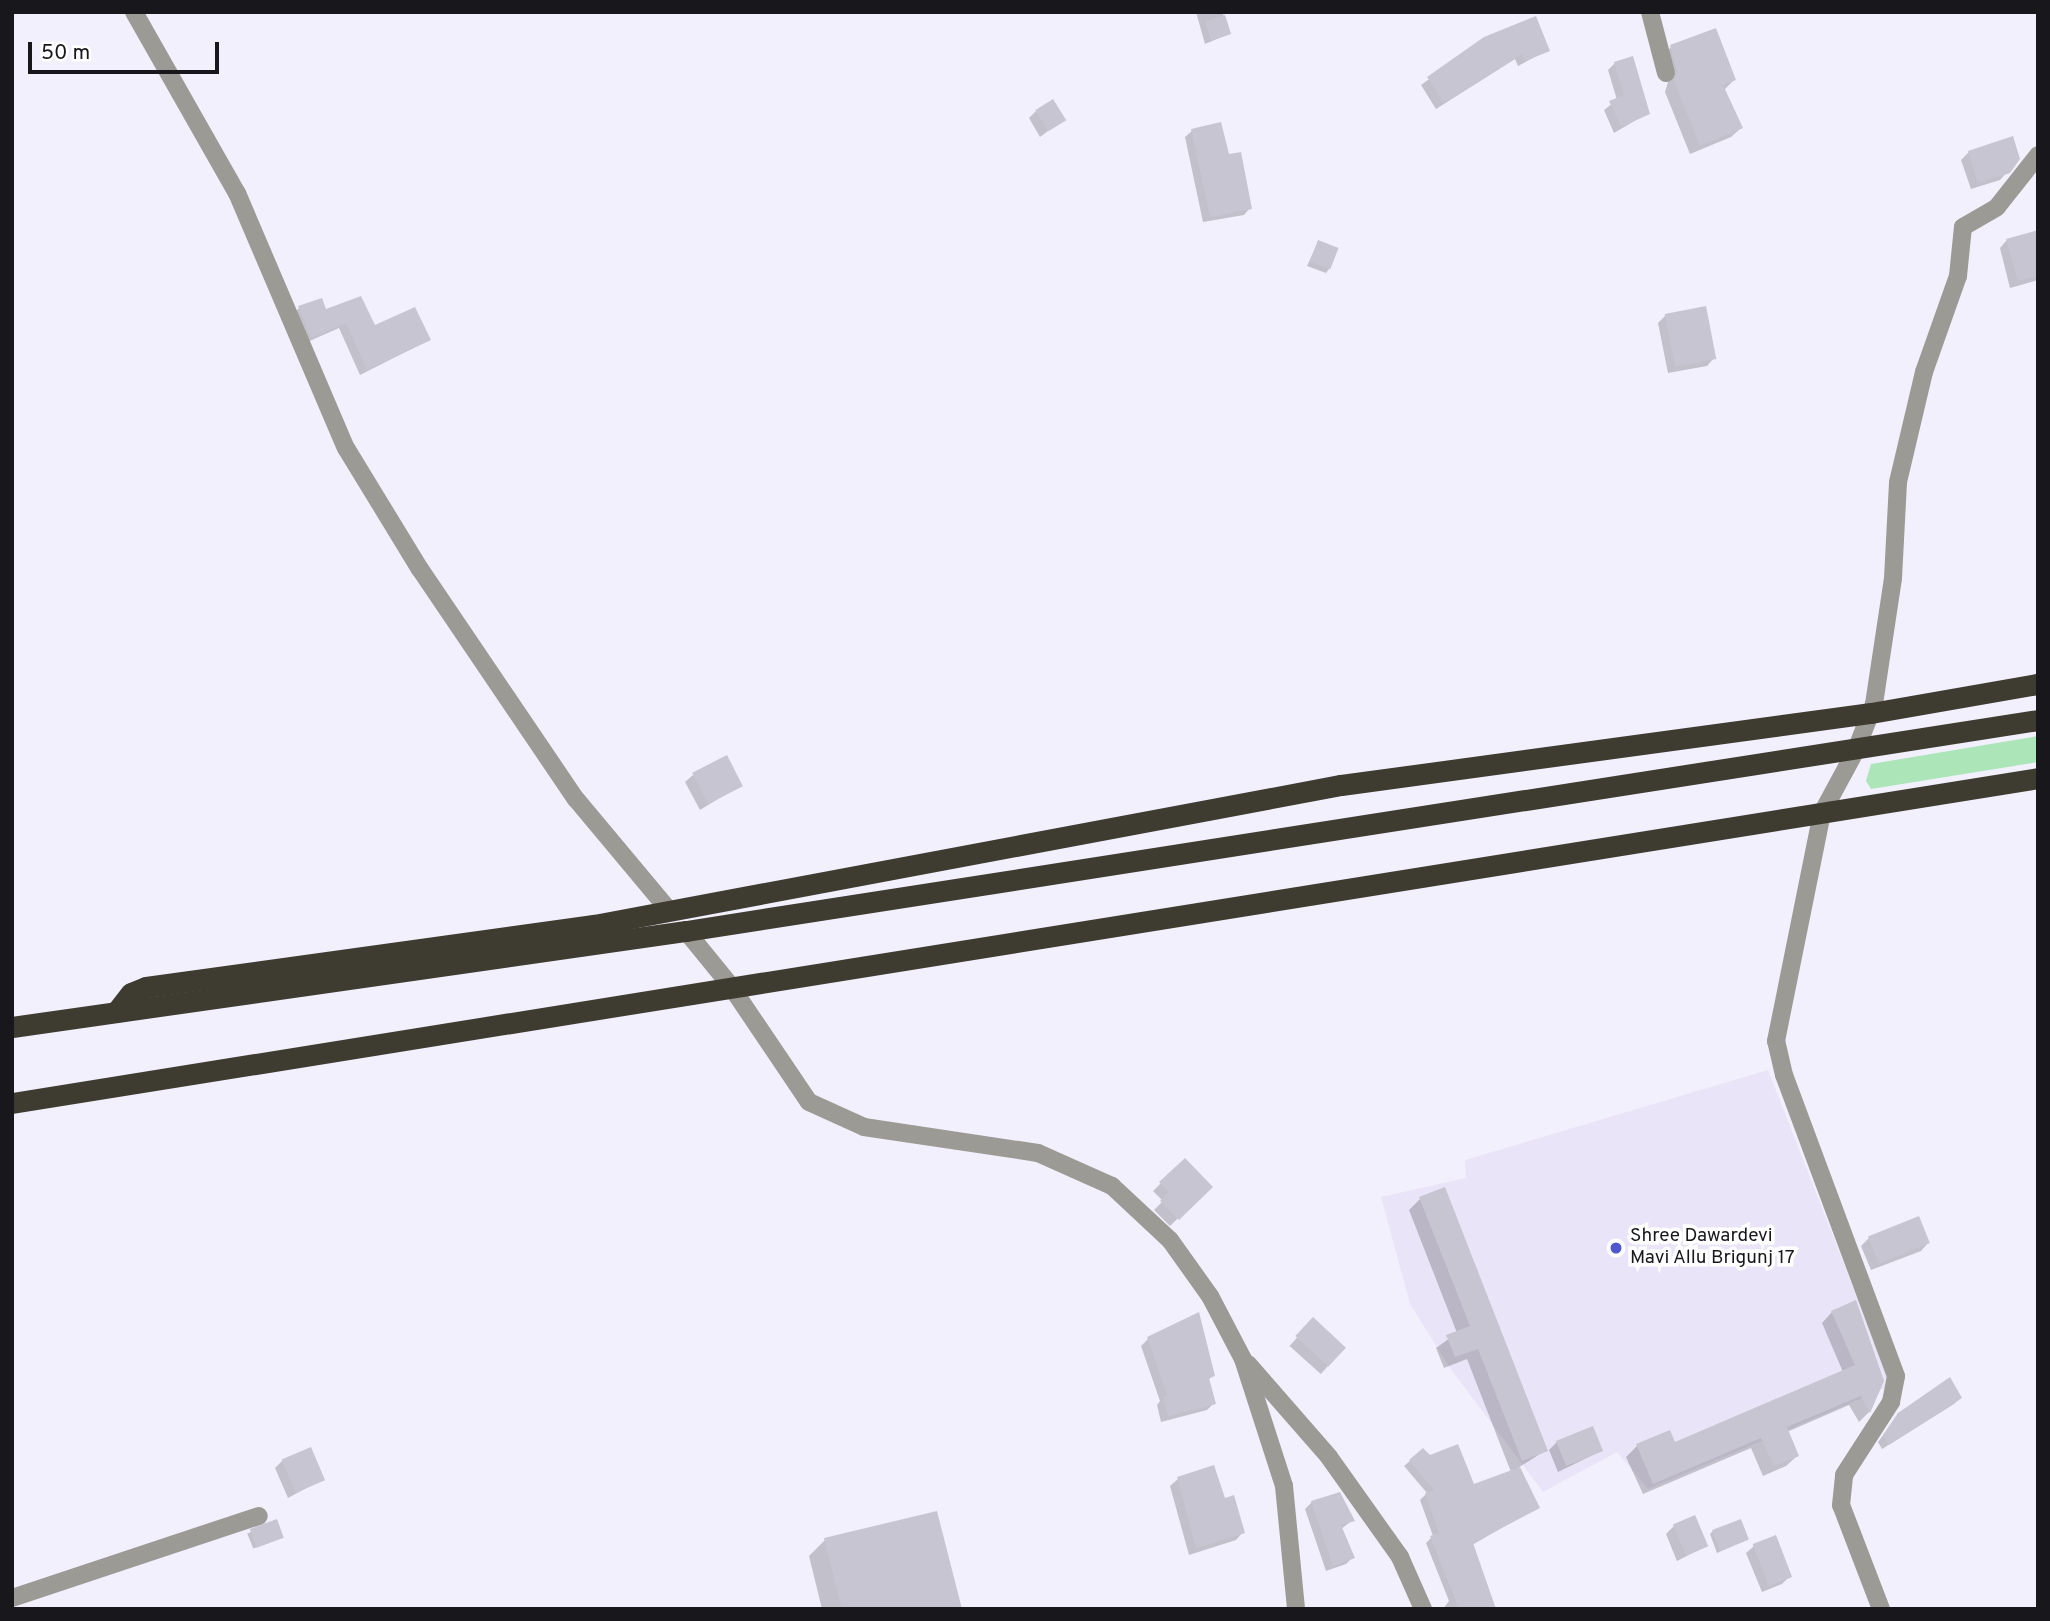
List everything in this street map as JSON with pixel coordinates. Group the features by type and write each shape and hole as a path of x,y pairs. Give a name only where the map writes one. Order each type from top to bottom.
{"highway":[{"path":"116,1012 131,993 146,987 594,925 667,908 1341,785 1871,713 2038,684"},
{"path":"12,1027 686,931 2038,720"},
{"path":"12,1103 730,985 2038,778"}],"street":[{"path":"134,12 237,193 346,448 419,569 576,799 667,908"},
{"path":"1650,12 1666,73"},
{"path":"1881,1609 1841,1504 1844,1475 1891,1402 1896,1376 1784,1075 1776,1041 1822,813 1856,750 1871,713 1893,578 1898,482 1924,372 1958,276 1963,227 1997,207 2038,155"},
{"path":"686,931 730,985 809,1102 864,1128 1038,1153 1112,1186 1170,1240 1210,1296 1244,1359 1284,1486 1296,1609"},
{"path":"1244,1359 1337,1468 1400,1557 1423,1609"},
{"path":"12,1598 259,1516"}],"shaded area":[{"name":"Shree Dawardevi Mavi Allu Brigunj 17","path":"1768,1070 1856,1295 1862,1298 1884,1352 1888,1387 1648,1489 1617,1452 1543,1492 1450,1368 1410,1304 1381,1197 1466,1178 1465,1160"}],"green space":[{"path":"2038,736 2038,762 1871,789 1866,781 1871,764"}],"building":[{"path":"1225,15 1231,34 1211,41 1205,21"},
{"path":"1536,16 1550,51 1525,61 1522,54 1444,103 1427,77 1484,37"},
{"path":"1716,28 1736,80 1723,85 1743,128 1700,146 1674,81 1677,71 1670,45"},
{"path":"1633,56 1650,114 1621,127 1609,101 1624,95 1614,62"},
{"path":"1053,99 1066,120 1048,131 1035,110"},
{"path":"1221,122 1229,154 1241,152 1252,209 1210,217 1191,129"},
{"path":"2013,136 2020,159 2010,173 1978,183 1968,151"},
{"path":"2038,230 2038,276 2018,281 2006,239"},
{"path":"1318,240 1339,248 1330,269 1310,261"},
{"path":"361,296 375,325 415,307 431,340 367,370 346,323 311,338 298,306 322,298 326,309"},
{"path":"1706,306 1716,359 1675,367 1665,314"},
{"path":"727,755 743,786 708,804 692,773"},
{"path":"1185,1158 1213,1187 1179,1220 1160,1201 1169,1192 1159,1182"},
{"path":"1445,1187 1548,1451 1522,1461 1478,1349 1455,1357 1446,1335 1470,1326 1419,1197"},
{"path":"1919,1216 1930,1243 1879,1263 1868,1237"},
{"path":"1856,1300 1884,1381 1870,1413 1861,1396 1787,1427 1799,1456 1774,1466 1761,1438 1653,1484 1636,1444 1670,1430 1675,1442 1855,1365 1831,1311"},
{"path":"1199,1312 1215,1376 1209,1378 1216,1404 1168,1416 1163,1397 1167,1395 1147,1337"},
{"path":"1313,1317 1346,1348 1328,1367 1295,1336"},
{"path":"1950,1377 1962,1398 1889,1445 1883,1435 1898,1413"},
{"path":"1593,1426 1603,1451 1566,1466 1556,1441"},
{"path":"1458,1444 1474,1484 1520,1467 1540,1508 1473,1543 1496,1609 1459,1609 1430,1536 1439,1533 1425,1493 1434,1490 1409,1460 1423,1448 1430,1455"},
{"path":"311,1447 325,1480 296,1493 282,1460"},
{"path":"1214,1465 1225,1498 1234,1495 1245,1533 1196,1548 1177,1477"},
{"path":"1340,1492 1355,1521 1341,1525 1355,1558 1333,1566 1311,1501"},
{"path":"937,1511 962,1609 842,1609 824,1538"},
{"path":"1695,1515 1708,1546 1686,1556 1673,1524"},
{"path":"277,1519 284,1538 257,1548 250,1529"},
{"path":"1741,1519 1749,1540 1720,1551 1712,1530"},
{"path":"1776,1535 1792,1577 1769,1586 1753,1544"}],"place":[{"name":"Shree Dawardevi Mavi Allu Brigunj 17","path":"1616,1248"}]}
